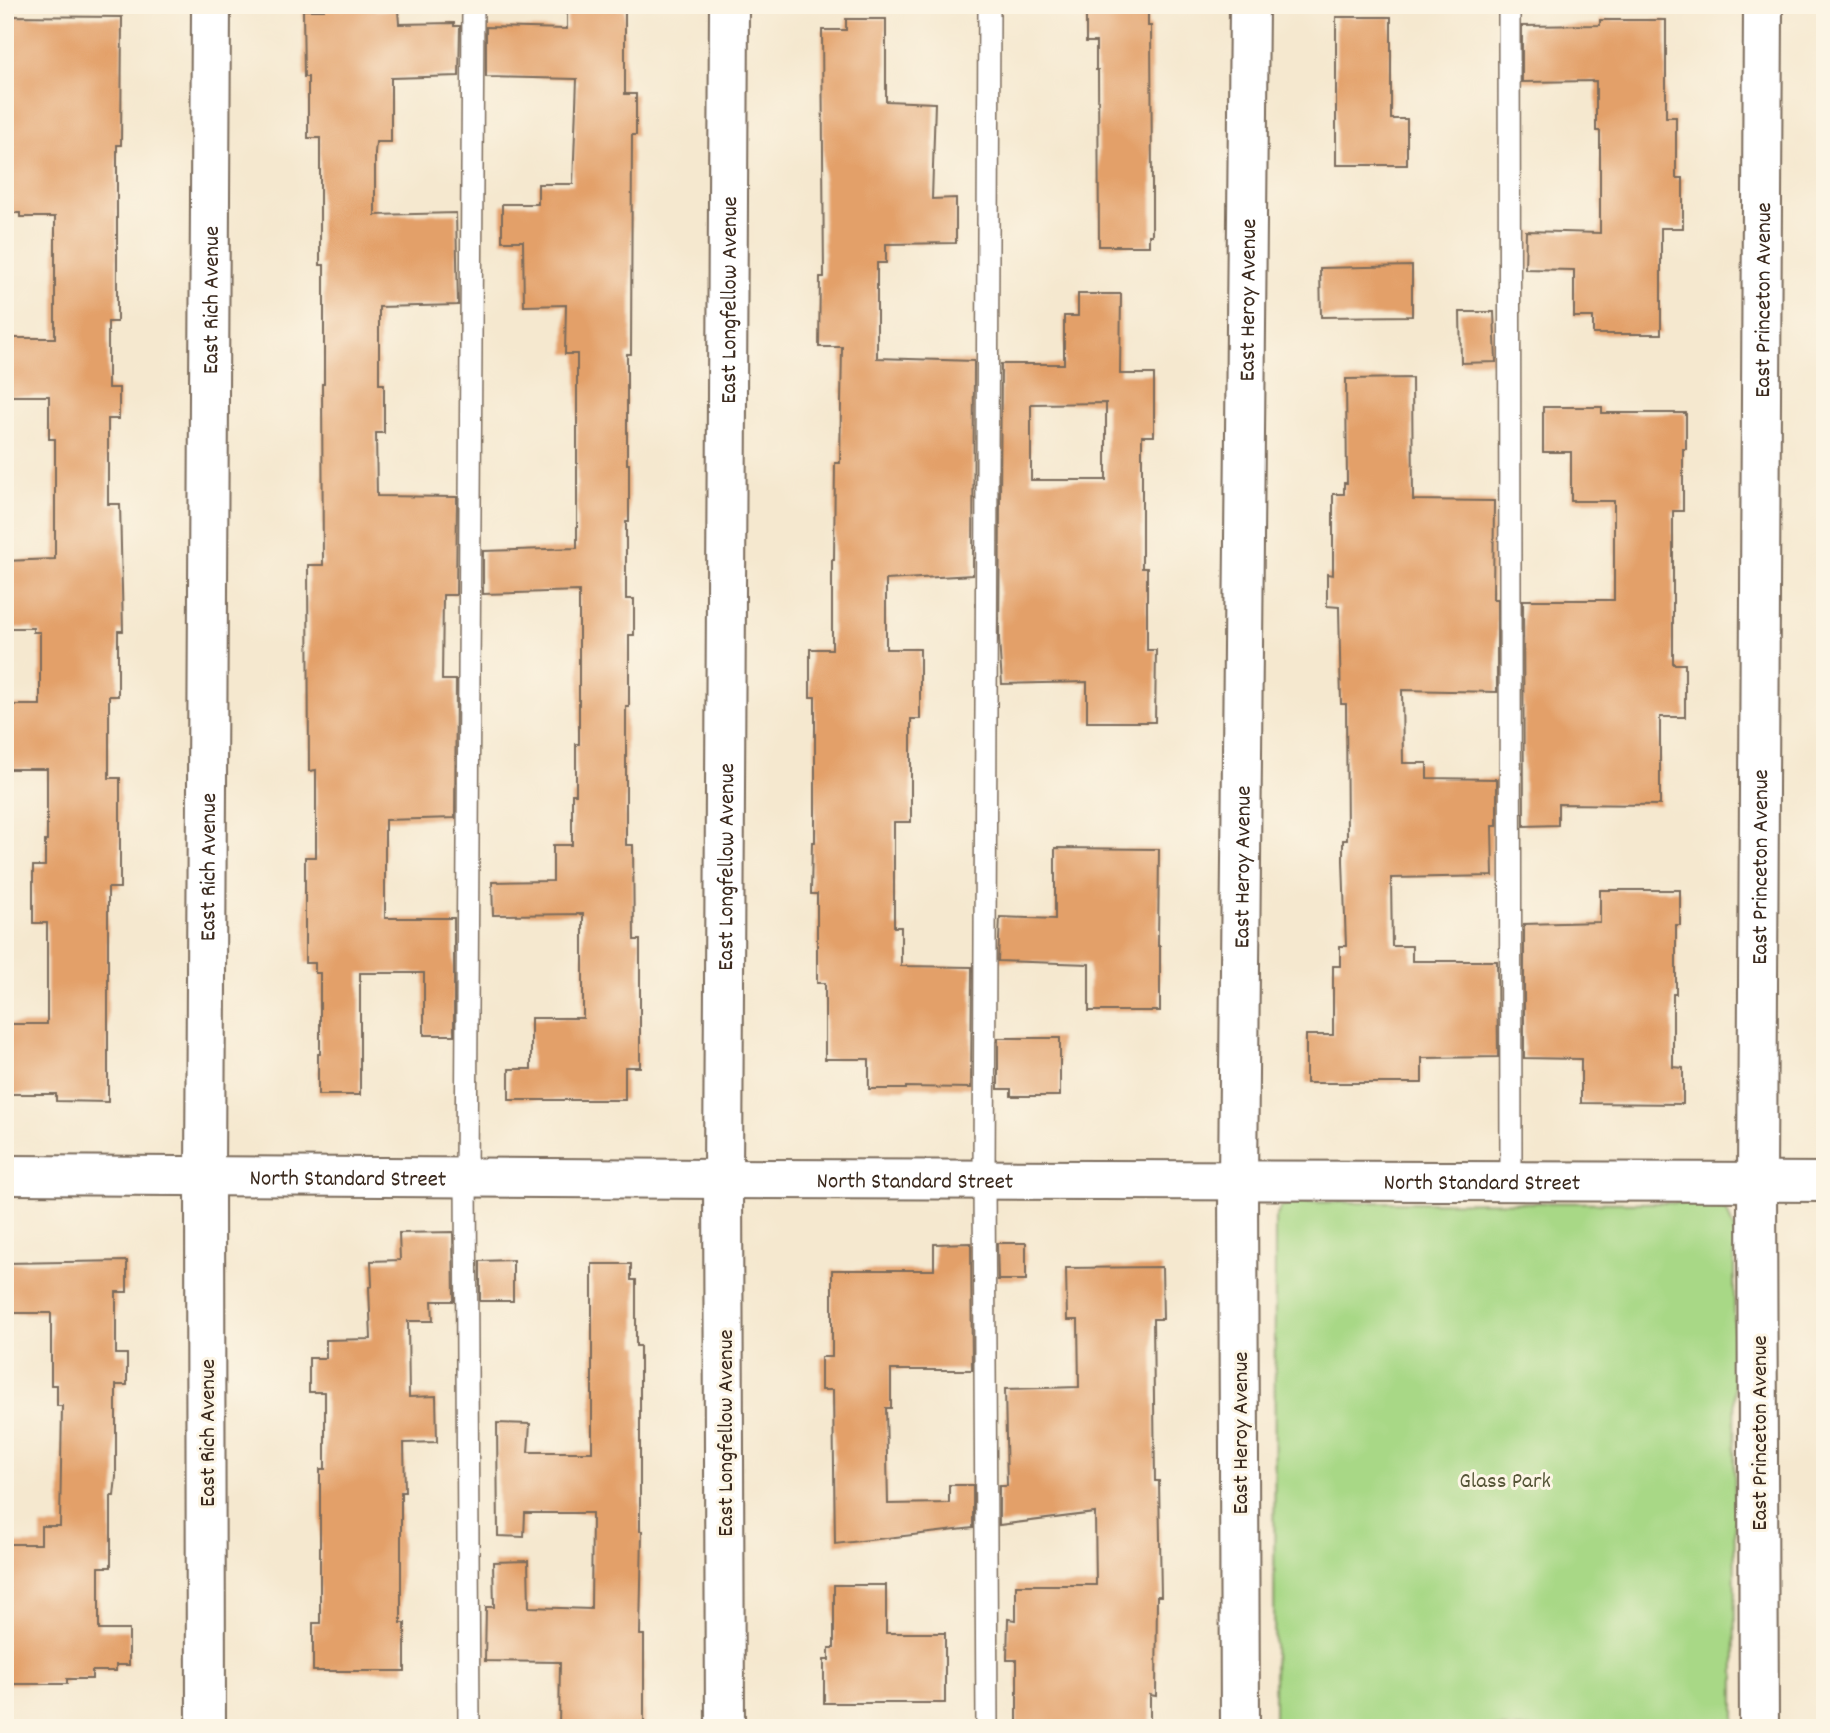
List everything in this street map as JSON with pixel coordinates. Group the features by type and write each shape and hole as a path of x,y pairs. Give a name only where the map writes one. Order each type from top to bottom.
{"street":[{"name":"East Rich Avenue","path":"206,1728 205,1175 211,5"},
{"name":"East Longfellow Avenue","path":"725,1728 723,1179 729,5"},
{"name":"East Heroy Avenue","path":"1240,1728 1238,1181 1249,5"},
{"name":"East Princeton Avenue","path":"1759,1728 1757,1182 1763,5"},
{"name":"North Standard Street","path":"5,1175 1825,1182"}],"lane":[{"path":"469,1728 466,1177 473,5"},
{"path":"988,1728 984,1180 989,5"},
{"path":"1509,5 1511,1181"}],"green space":[{"name":"Glass Park","path":"1294,1202 1709,1203 1727,1211 1734,1230 1735,1728 1274,1728 1275,1219 1281,1207"}],"building":[{"path":"324,5 375,5 375,10 398,10 399,24 454,23 454,26 460,26 459,76 391,78 391,142 376,142 375,153 375,215 456,213 458,305 379,307 379,384 384,384 384,433 376,433 377,496 457,497 456,595 443,595 442,680 456,680 455,818 385,820 385,918 454,918 454,1035 424,1035 424,973 360,973 360,1095 318,1095 320,973 315,973 315,963 305,963 305,857 316,857 316,770 309,771 308,565 323,565 324,265 320,265 320,138 308,138 308,77 304,77 303,10 324,10"},
{"path":"567,9 625,9 625,94 636,94 636,135 632,135 631,354 627,354 629,522 626,522 626,599 634,599 634,635 629,635 629,707 626,707 626,845 633,845 634,940 640,940 640,1067 625,1067 625,1100 509,1100 509,1069 531,1069 531,1018 583,1018 583,914 493,915 492,882 553,881 553,845 572,845 572,794 576,794 576,744 579,744 579,591 483,594 483,551 577,548 577,354 565,354 566,305 524,306 523,241 502,241 502,204 538,204 538,184 573,184 577,79 486,77 486,27 567,29"},
{"path":"1086,10 1148,10 1148,26 1151,26 1152,183 1152,235 1149,235 1149,246 1099,246 1098,70 1096,42 1086,42"},
{"path":"5,16 122,17 121,145 117,145 117,322 108,322 108,388 119,388 119,419 108,419 108,504 120,504 123,631 118,631 118,696 109,696 109,778 120,778 120,888 108,888 108,1102 56,1101 56,1094 5,1094 5,1024 47,1024 47,923 33,923 33,866 45,866 47,769 5,769 5,705 40,705 40,632 33,632 33,628 5,628 5,561 55,559 55,439 49,439 49,396 5,396 5,338 55,338 55,217 20,217 20,213 5,213"},
{"path":"1336,17 1391,17 1391,119 1407,119 1407,165 1336,165"},
{"path":"846,19 886,19 886,101 935,103 932,199 956,198 956,243 886,244 886,263 877,263 877,358 974,361 973,575 886,580 886,649 920,649 920,719 911,719 911,822 894,822 894,927 901,927 901,966 972,967 971,1088 869,1089 869,1059 825,1059 825,983 817,983 817,894 811,894 812,842 815,842 815,697 810,697 810,649 832,649 835,463 840,463 842,347 819,347 820,277 824,277 822,30 846,30"},
{"path":"1600,20 1666,20 1666,117 1676,117 1676,178 1683,178 1683,228 1661,228 1661,334 1593,334 1593,317 1574,317 1574,270 1525,269 1526,231 1600,233 1600,131 1596,131 1596,81 1522,82 1522,26 1600,25"},
{"path":"1412,266 1412,316 1321,317 1320,268"},
{"path":"1078,294 1121,294 1120,374 1154,374 1154,436 1142,436 1142,568 1147,568 1147,650 1156,650 1155,722 1087,722 1087,682 1002,684 999,639 1001,364 1064,364 1064,316 1078,316","holes":["1106,403 1106,480 1031,480 1031,404"]},
{"path":"1460,312 1494,312 1496,362 1461,363"},
{"path":"1412,378 1413,500 1494,501 1493,599 1497,599 1497,692 1402,690 1403,763 1427,763 1427,778 1497,779 1497,826 1492,826 1493,876 1391,878 1392,946 1412,946 1412,961 1497,961 1498,1057 1422,1058 1422,1083 1306,1083 1306,1035 1333,1035 1333,966 1340,966 1340,946 1346,946 1343,840 1347,840 1346,704 1341,704 1339,607 1327,606 1327,574 1333,575 1333,494 1344,494 1344,483 1347,483 1346,379"},
{"path":"1543,407 1602,407 1602,413 1686,413 1683,511 1673,511 1673,664 1685,664 1685,717 1660,717 1660,805 1558,804 1558,825 1524,826 1523,600 1614,600 1614,501 1571,501 1571,452 1543,452"},
{"path":"1055,848 1159,849 1160,1011 1089,1011 1089,964 998,961 1000,917 1055,919"},
{"path":"1600,890 1680,890 1680,925 1676,925 1676,994 1673,994 1673,1067 1683,1068 1683,1104 1581,1103 1581,1059 1524,1058 1524,924 1600,922"},
{"path":"998,1038 1060,1038 1060,1096 1011,1096 1011,1089 998,1089"},
{"path":"453,1232 454,1301 432,1301 433,1321 408,1321 409,1397 436,1396 437,1442 404,1443 405,1492 401,1492 401,1623 405,1623 405,1671 313,1671 313,1623 320,1623 320,1469 325,1469 325,1392 309,1392 309,1358 326,1358 326,1340 371,1339 371,1261 400,1260 399,1233"},
{"path":"971,1243 972,1370 891,1370 891,1408 886,1408 888,1504 949,1503 949,1485 973,1485 973,1528 835,1544 833,1390 821,1390 821,1357 832,1357 832,1270 934,1270 934,1244"},
{"path":"997,1243 1026,1243 1026,1280 998,1280"},
{"path":"513,1260 513,1301 480,1301 480,1261"},
{"path":"127,1261 127,1292 116,1292 116,1354 127,1354 127,1385 116,1385 116,1477 114,1496 111,1496 111,1567 99,1567 99,1630 129,1630 129,1665 116,1665 116,1671 92,1671 92,1679 67,1679 67,1684 5,1684 5,1544 41,1544 41,1526 60,1526 62,1406 57,1406 57,1385 51,1385 51,1313 5,1313 5,1263"},
{"path":"592,1264 631,1264 631,1280 636,1280 636,1346 640,1346 640,1635 644,1635 644,1728 559,1728 560,1662 485,1661 486,1607 494,1607 493,1562 528,1561 529,1607 591,1609 592,1513 525,1513 524,1537 498,1536 497,1423 530,1424 528,1452 592,1452"},
{"path":"1162,1267 1163,1319 1153,1319 1155,1481 1159,1481 1161,1596 1157,1596 1156,1696 1150,1695 1150,1728 1017,1728 1017,1660 1007,1660 1008,1619 1016,1620 1016,1585 1096,1585 1095,1513 999,1525 999,1486 1007,1486 1005,1389 1079,1387 1078,1320 1067,1320 1066,1268"},
{"path":"834,1585 886,1585 886,1633 945,1633 945,1703 824,1703 824,1660 829,1660 829,1648 834,1648"}]}
